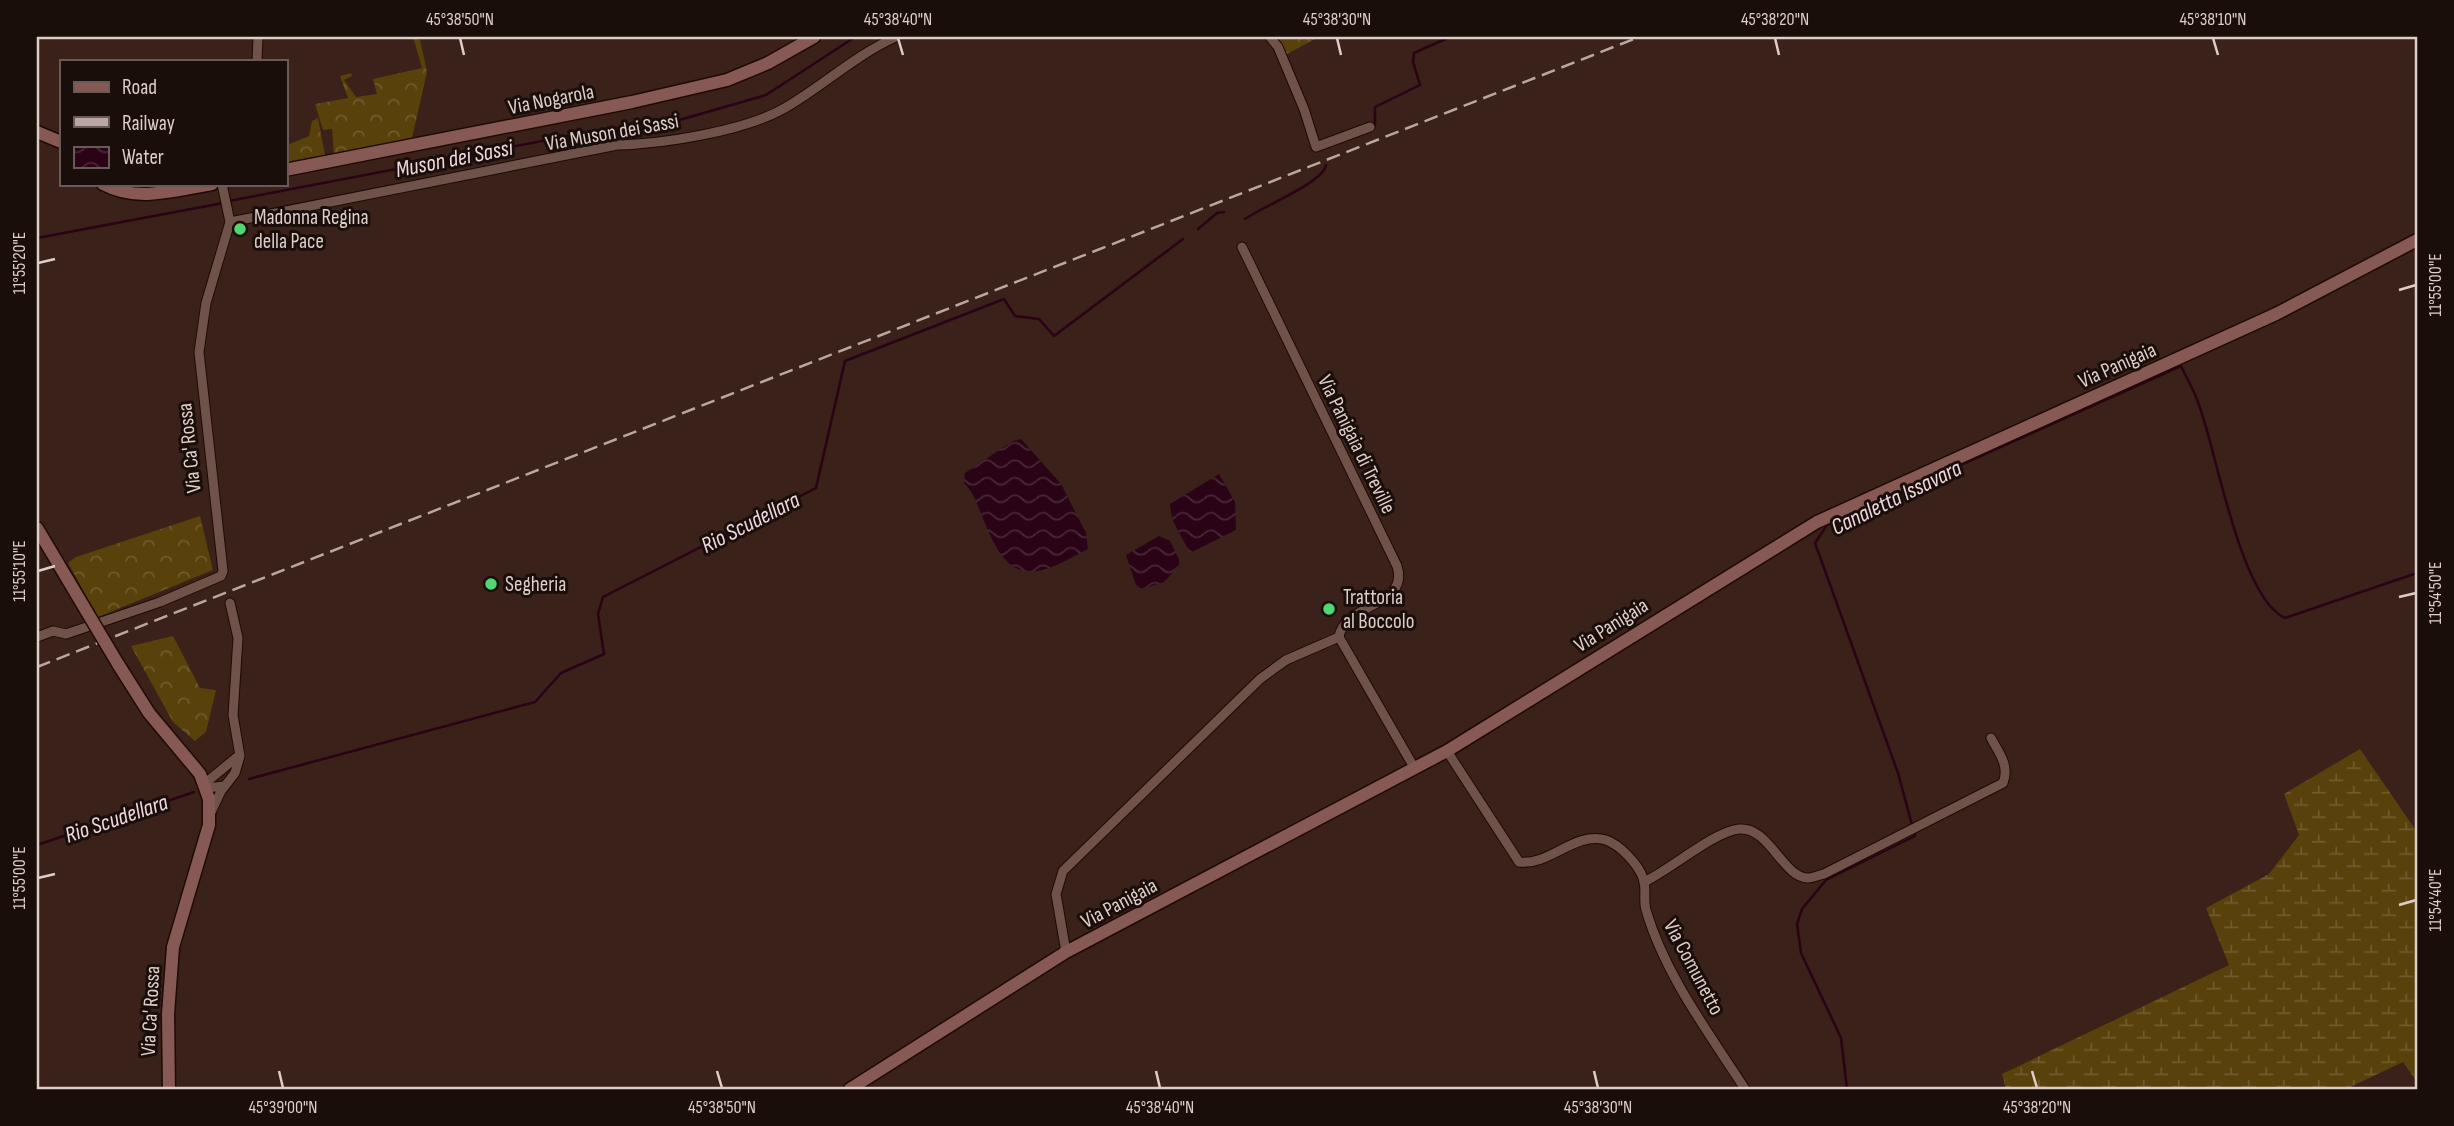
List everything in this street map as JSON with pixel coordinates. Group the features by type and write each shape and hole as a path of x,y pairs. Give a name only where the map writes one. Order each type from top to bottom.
{"street":[{"path":"257,60 258,37"},
{"name":"Via Nogarola","path":"287,170 632,102 727,80 768,63 814,37"},
{"name":"Via Muson dei Sassi","path":"229,219 617,145 662,144 744,122 783,109 844,66 896,37"},
{"path":"1270,37 1278,47 1304,109 1316,147 1370,127"},
{"path":"37,132 60,142"},
{"name":"Via Ca' Rossa","path":"108,186 127,194 139,195 211,186"},
{"name":"Via Ca' Rossa","path":"37,636 53,631 66,634 160,602 221,576 223,566 212,489 199,352 205,303 229,219 219,186"},
{"name":"Via Panigaia","path":"850,1089 1066,952 1447,751 1817,522 2276,314 2417,240"},
{"name":"Via Panigaia di Treville","path":"1066,952 1056,894 1063,872 1261,679 1286,660 1339,637 1344,623 1396,589 1399,572 1242,247"},
{"name":"Via Ca' Rossa","path":"37,528 149,713 196,767 204,773 216,774"},
{"name":"Via Ca' Rossa","path":"169,1089 168,1014 173,947 210,814 225,785 235,773 239,745 233,715 238,638 230,603"},
{"path":"1339,637 1415,769"},
{"path":"1644,883 1666,872 1723,833 1742,828 1761,836 1798,875 1808,878 1824,874 2003,783 2005,765 1991,738"},
{"path":"206,788 216,774 234,763 239,745"},
{"name":"Via Comunetto","path":"1447,751 1520,862 1536,861 1585,840 1604,840 1621,850 1644,883 1645,908 1668,963 1745,1089"},
{"name":"Via Ca' Rossa","path":"196,767 206,788 210,814"},
{"path":"206,788 225,785"}],"green space":[{"path":"413,37 420,40 427,72 412,138 334,155 332,129 323,130 315,104 348,98 340,76 351,73 352,76 344,80 356,97 377,94 373,79 422,68"},
{"path":"1275,37 1319,37 1287,54"},
{"path":"318,118 325,155 287,162 287,145 309,136 312,121"},
{"path":"200,516 213,570 98,617 68,563 76,557"},
{"path":"173,636 200,688 216,690 206,732 195,741 173,722 131,646"},
{"path":"2360,749 2417,832 2417,1082 2403,1062 2346,1089 2006,1089 2002,1074 2229,965 2206,908 2269,874 2299,835 2284,794"}],"water":[{"path":"1021,439 1061,484 1086,533 1088,549 1039,571 1026,571 1015,567 1004,558 994,543 974,496 964,483 965,473 1013,441"},
{"path":"1219,474 1235,502 1236,530 1190,553 1172,519 1170,504"},
{"path":"1159,536 1170,541 1179,559 1179,566 1164,582 1142,589 1136,585 1126,555"}],"waterway":[{"name":"Muson dei Sassi","path":"229,201 584,133 683,119 766,95 855,37"},
{"name":"Rio Scudellara","path":"1375,125 1375,107 1420,85 1413,62 1414,53 1450,37"},
{"name":"Rio Scudellara","path":"1245,219 1304,187 1315,179 1326,165"},
{"name":"Muson dei Sassi","path":"37,238 223,203"},
{"name":"Rio Scudellara","path":"1198,229 1217,213 1224,212"},
{"name":"Rio Scudellara","path":"249,779 535,702 561,673 604,654 598,614 603,597 816,488 845,361 1004,299 1015,316 1039,319 1054,336 1183,239"},
{"name":"Canaletta Issavara","path":"1847,1089 1841,1038 1801,953 1797,924 1802,909 1826,880 1915,836 1898,773 1815,543 1827,525 2181,366 2199,405 2243,554 2255,583 2269,605 2285,618 2417,573"},
{"name":"Rio Scudellara","path":"37,845 194,792"}],"railway":[{"path":"37,667 1639,37"}],"place":[{"name":"Madonna Regina della Pace","path":"240,229"},
{"name":"Segheria","path":"491,584"},
{"name":"Trattoria al Boccolo","path":"1329,609"}]}
